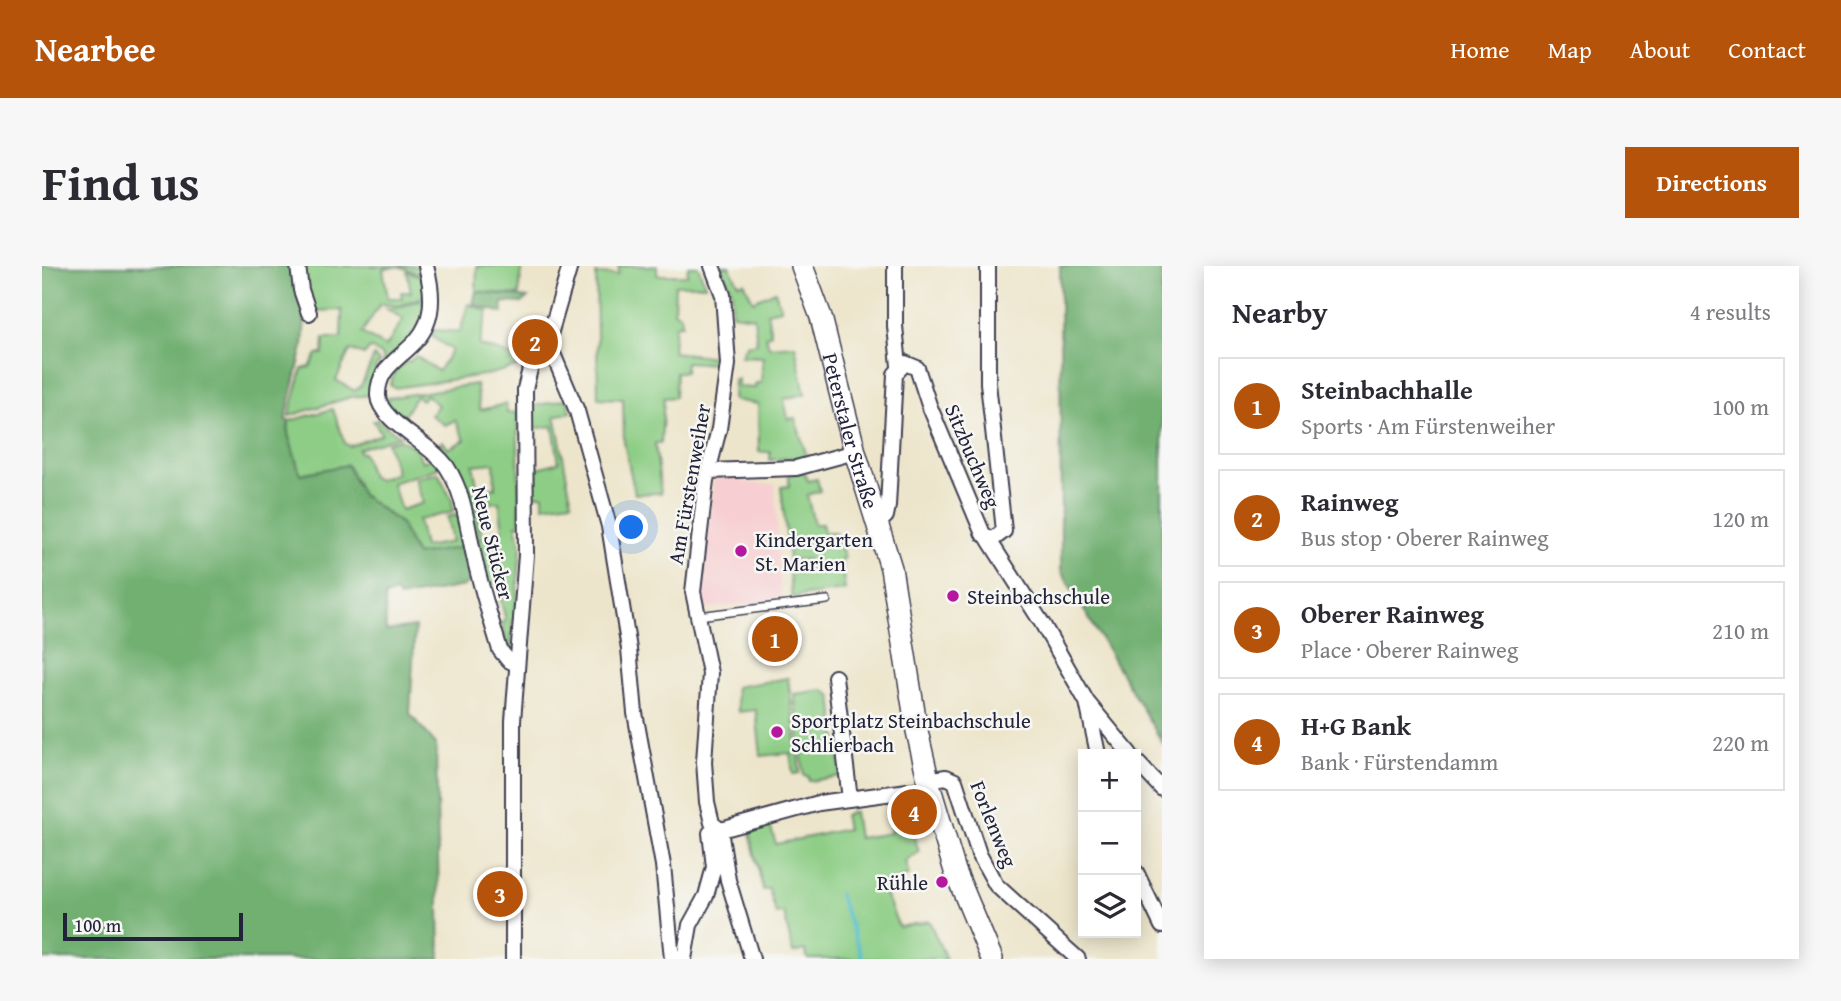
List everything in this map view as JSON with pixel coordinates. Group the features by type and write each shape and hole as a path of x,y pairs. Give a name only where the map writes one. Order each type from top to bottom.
{"main road":[{"name":"Peterstaler Straße","path":"802,266 821,317 855,453 878,523 899,608 917,731 929,784 955,871 992,959"}],"street":[{"path":"298,266 301,290 309,313"},
{"name":"Neue Stücker","path":"426,266 433,296 428,324 416,342 386,372 380,383 379,400 389,418 430,447 452,476 464,504 476,565 500,650 516,664"},
{"path":"513,959 512,728 526,555 524,389 530,369 548,342 570,266"},
{"name":"Am Fürstenweiher","path":"712,266 723,295 729,364 719,429 709,471 694,582 711,678 704,762 710,819 720,830 728,880 752,959"},
{"path":"878,523 886,516 888,506 892,390 899,366 895,326 895,266"},
{"name":"Sitzbuchweg","path":"899,366 905,363 917,368 948,452 983,534 989,540 1003,534 1006,522 990,407 988,266"},
{"path":"548,342 577,411 610,527 629,649 635,713 664,868 672,959"},
{"path":"709,471 796,468 855,453"},
{"path":"989,540 1042,623 1087,702 1126,749"},
{"path":"835,677 850,799"},
{"path":"1087,702 1097,749"},
{"path":"1141,766 1162,789"},
{"name":"Forlenweg","path":"929,784 946,777 955,781 979,854 996,885 1078,959"},
{"path":"684,959 690,925 706,896 714,867 710,833 809,805 929,784"},
{"path":"1137,875 1162,926"}],"lane":[{"path":"698,616 827,600"}],"shaded area":[{"name":"Kindergarten St. Marien","path":"745,476 746,483 775,484 781,600 703,609 701,566 708,536 713,482 716,478"}],"green space":[{"path":"42,266 295,266 305,315 303,347 285,420 289,421 288,434 300,474 347,465 362,495 400,523 416,555 463,547 470,580 464,586 399,598 396,592 385,596 386,631 415,627 410,714 436,744 440,959 42,959"},
{"path":"301,266 399,266 383,269 388,298 402,298 401,292 411,292 407,271 422,277 425,296 399,306 380,304 362,333 386,347 403,319 387,309 424,300 424,310 411,336 383,364 383,356 370,348 364,355 350,350 336,380 355,391 362,384 374,356 380,363 376,366 371,395 351,397 289,416 302,369 310,367 317,354 323,354 324,338 341,338 342,310 314,311"},
{"path":"399,266 421,266 421,275"},
{"path":"477,266 522,266 519,295 476,291"},
{"path":"619,266 657,266 657,275 687,275 688,266 698,266 705,285 675,285 674,311 681,315 682,324 675,325 673,352 723,358 721,377 716,364 686,362 685,372 676,372 675,397 664,398 661,443 655,443 661,493 635,494 624,443 623,399 598,398 596,274 618,275"},
{"path":"721,266 729,266 739,284 744,282 753,301 775,291 781,309 767,312 771,334 766,336 769,347 795,345 805,394 784,399 788,419 795,418 807,457 770,460 770,452 759,452 758,404 733,400 734,379 738,379 738,387 755,388 756,383 761,383 763,357 741,356 746,345 757,343 754,317 732,314 732,291"},
{"path":"1060,266 1162,266 1162,742 1061,571"},
{"path":"476,291 528,298 522,303 502,302 503,313 473,304"},
{"path":"468,304 488,311 479,345 525,360 523,365 490,374 395,388 390,385 395,372 416,356 438,371 452,350 431,336 436,330 460,332"},
{"path":"476,384 480,410 506,404 507,413 517,412 520,524 516,525 521,546 515,618 512,621 512,651 507,650 502,622 506,621 500,597 503,596 500,582 488,585 466,494 450,461 438,445 443,441 448,449 465,440 455,420 445,425 431,415 438,405 426,395 422,400 416,396 402,419 390,407 387,398","holes":["494,463 495,488 478,490 473,465","499,502 503,530 491,532 492,538 482,538 478,504"]},
{"path":"567,399 571,412 555,416 572,502 543,506 543,495 531,495 531,470 559,462 553,426 530,429 530,407"},
{"path":"333,409 345,444 350,446 382,434 373,421 377,420 400,436 358,449 360,453 363,452 371,476 378,480 397,473 387,443 400,439 417,449 422,462 433,458 439,468 392,483 401,510 423,503 415,479 438,473 452,500 453,512 418,520 424,547 452,542 447,517 457,515 463,547 416,555 400,523 362,495 347,465 300,474 288,434 289,421"},
{"path":"804,472 808,481 817,479 820,491 807,495 814,524 822,524 824,532 835,532 845,558 841,559 845,590 792,597 788,565 808,562 807,559 789,560 781,487 789,486 789,474"},
{"name":"Sportplatz Steinbachschule Schlierbach","path":"788,678 800,773 793,774 790,753 761,756 756,710 738,712 735,687"},
{"path":"824,690 832,696 841,776 809,781 808,776 804,776 794,694"},
{"path":"854,812 858,838 891,833 889,818 907,815 919,852 905,861 909,875 881,884 899,927 929,921 946,959 808,959 805,950 793,953 784,913 776,914 769,889 763,890 749,828 769,822 776,844 847,829 844,815"}],"waterway":[{"path":"839,894 863,959"}],"place":[{"name":"Rainweg","path":"535,342"},
{"name":"Kindergarten St. Marien","path":"741,551"},
{"name":"Steinbachschule","path":"953,596"},
{"name":"Steinbachhalle","path":"775,639"},
{"name":"Sportplatz Steinbachschule Schlierbach","path":"777,732"},
{"name":"H+G Bank","path":"914,812"},
{"name":"Rühle","path":"942,882"},
{"name":"Oberer Rainweg","path":"500,894"}]}
